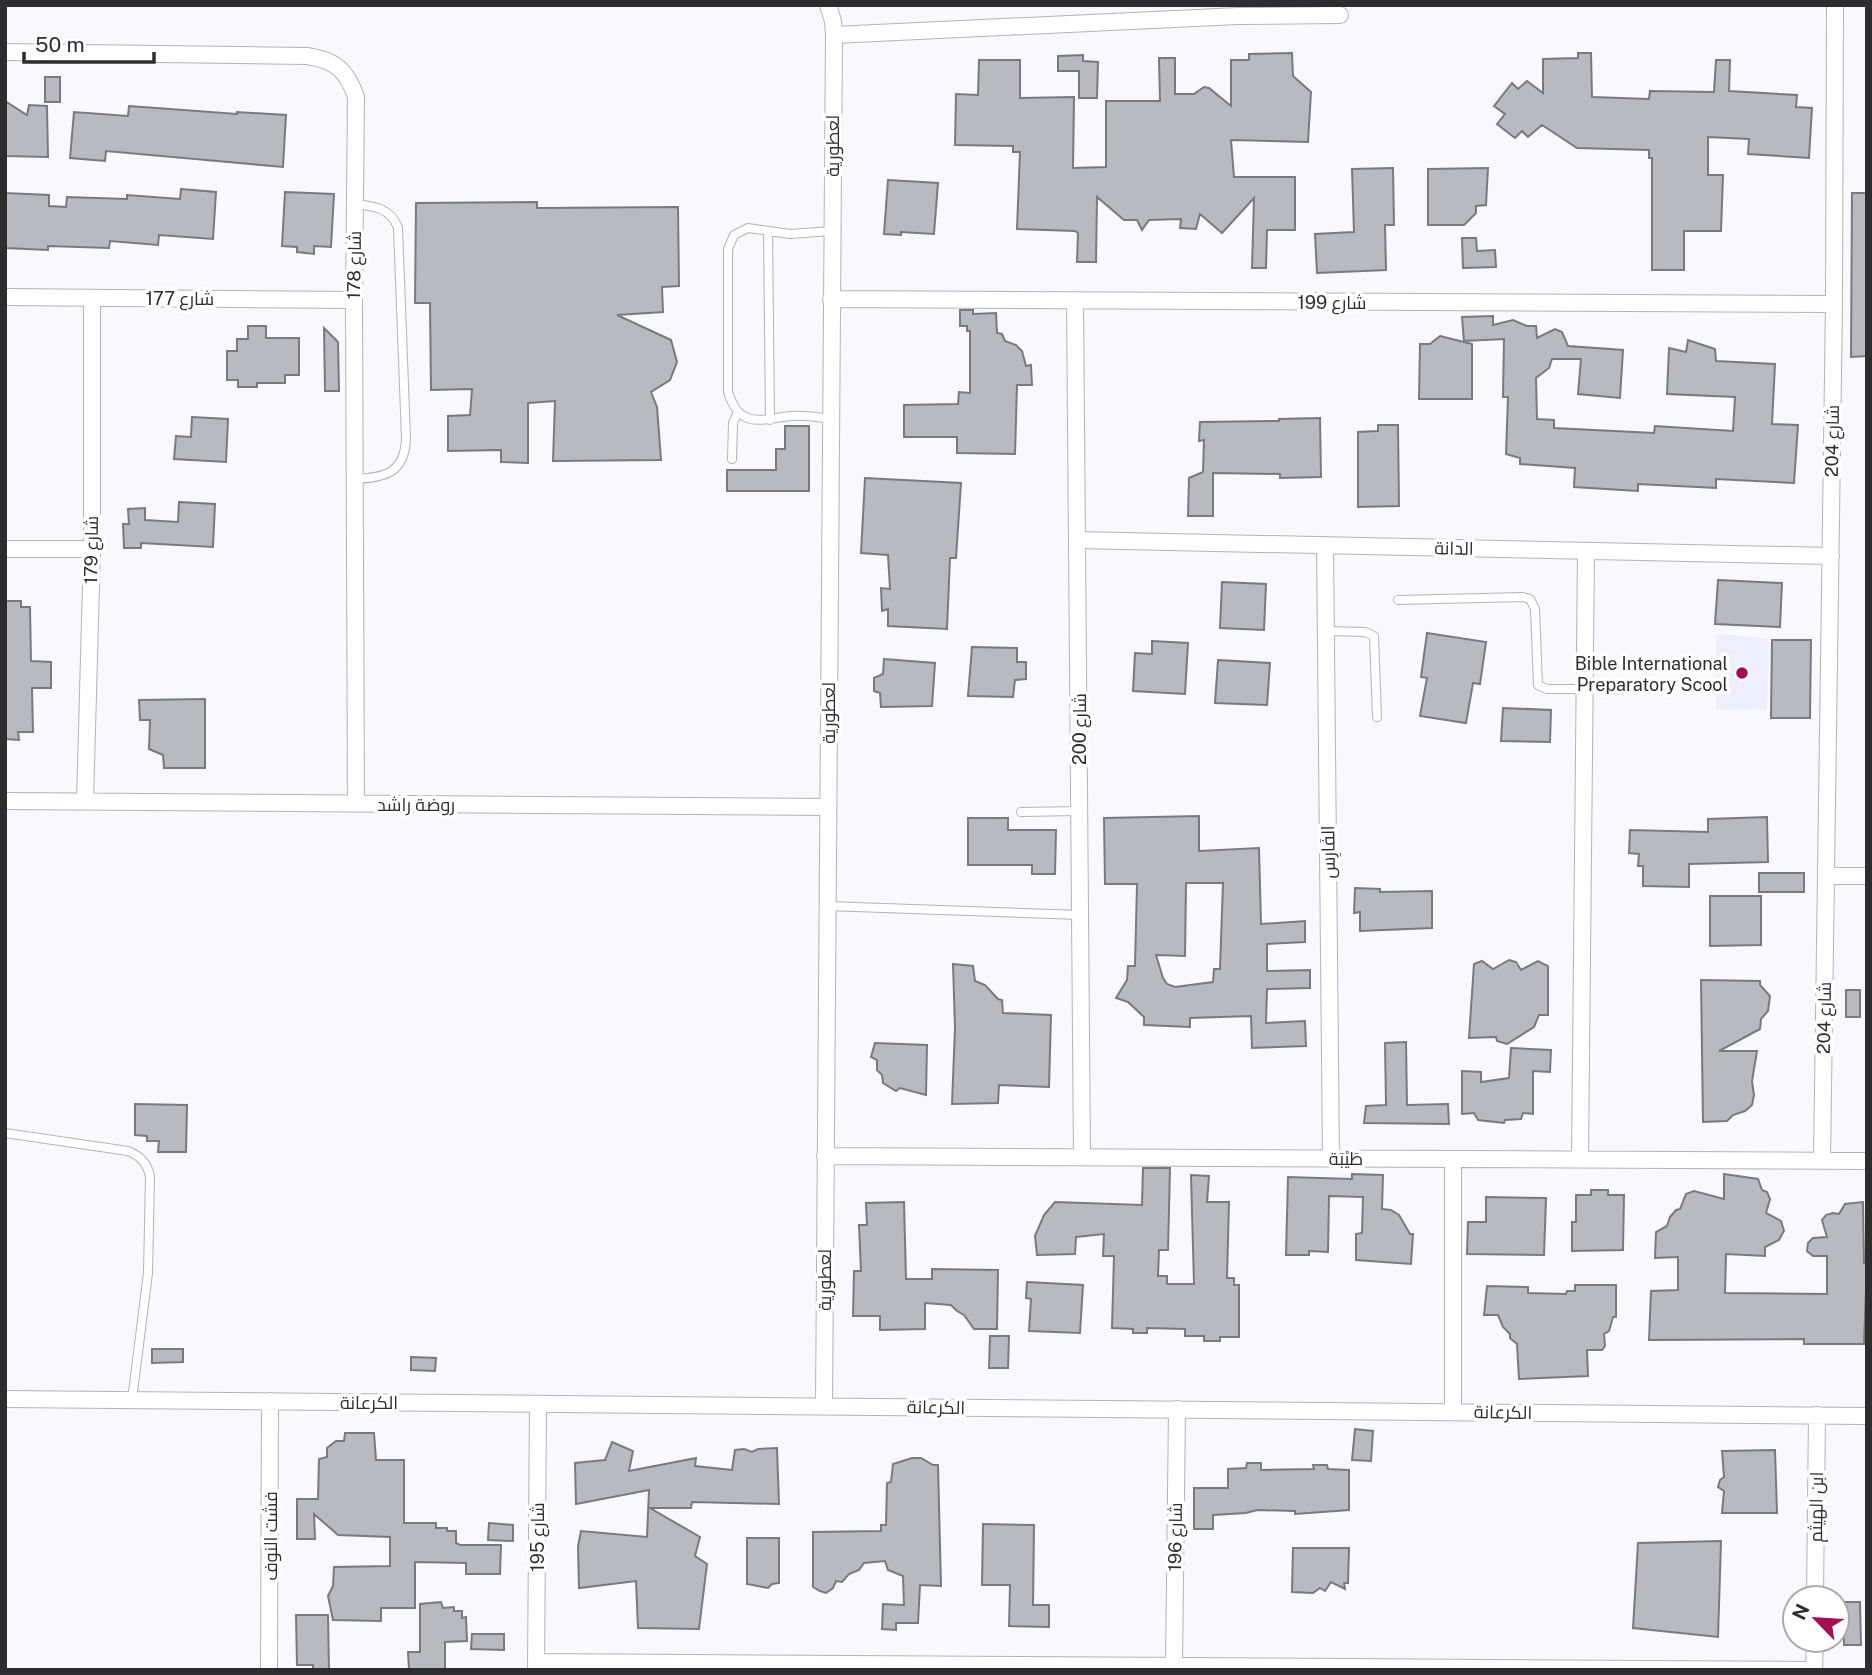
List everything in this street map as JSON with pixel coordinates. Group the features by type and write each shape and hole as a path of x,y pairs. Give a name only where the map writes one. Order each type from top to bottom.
{"street":[{"name":"شارع 204","path":"1822,1160 1834,304 1835,5"},
{"path":"833,16 1340,15"},
{"name":"لعطورية","path":"824,1406 833,16"},
{"name":"شارع 178","path":"5,52 307,56 325,58 350,80 356,97 356,804"},
{"name":"شارع 177","path":"5,297 354,300"},
{"name":"شارع 179","path":"85,802 92,549 92,298"},
{"name":"شارع 199","path":"831,299 1834,304"},
{"name":"شارع 200","path":"1075,300 1082,1157"},
{"name":"الدانة","path":"1077,540 1830,556"},
{"name":"الفَارِس","path":"1325,545 1331,1158"},
{"path":"5,549 92,549"},
{"path":"1580,1159 1586,551"},
{"name":"روضة راشد","path":"5,801 828,807"},
{"path":"1826,876 1867,876"},
{"name":"طَيْبَة","path":"825,1156 1867,1160"},
{"path":"1453,1159 1453,1412"},
{"name":"الكرعانة","path":"5,1399 1867,1416"},
{"name":"فشت النوف","path":"269,1670 270,1401"},
{"name":"شارع 195","path":"536,1666 538,1404"},
{"name":"شارع 196","path":"1174,1665 1177,1409"},
{"name":"ابن الهيثم","path":"1815,1584 1817,1415"},
{"path":"536,1666 1174,1665 1814,1670"}],"lane":[{"path":"355,204 384,210 398,228 406,450 402,461 384,476 355,479"},
{"path":"830,419 802,416 759,421 748,419 738,412 732,403 728,392 728,249 740,230 748,228 790,234 831,231"},
{"path":"768,231 770,420"},
{"path":"732,459 733,423 738,412"},
{"path":"1398,600 1530,598 1535,605 1538,685 1547,689 1584,689"},
{"path":"1326,631 1365,632 1374,636 1377,717"},
{"path":"1021,812 1079,811"},
{"path":"827,906 1080,915"},
{"path":"5,1133 128,1151 136,1154 146,1165 150,1177 149,1262 132,1400"}],"shaded area":[{"name":"Bible International Preparatory Scool","path":"1716,634 1769,638 1767,709 1716,710"}],"building":[{"path":"1292,53 1293,76 1311,92 1308,142 1231,140 1234,177 1295,177 1295,230 1267,230 1266,268 1252,268 1254,198 1222,233 1200,214 1196,229 1180,228 1181,219 1149,220 1142,230 1137,220 1124,220 1097,197 1096,262 1077,262 1078,233 1075,231 1017,229 1020,152 1013,152 1013,146 955,145 956,94 978,95 979,60 1020,60 1020,98 1074,97 1073,168 1106,167 1106,101 1160,101 1159,58 1175,58 1175,94 1194,94 1204,87 1209,88 1231,106 1231,60 1249,60 1249,54"},
{"path":"1578,53 1591,53 1592,97 1649,99 1650,91 1714,92 1716,60 1730,60 1729,91 1797,95 1796,107 1812,108 1809,158 1748,154 1749,139 1708,137 1708,175 1723,175 1721,231 1684,231 1684,270 1652,270 1652,158 1649,158 1649,150 1577,148 1542,125 1528,137 1522,131 1515,138 1497,124 1505,114 1494,106 1512,83 1518,89 1527,81 1543,93 1543,59 1578,58"},
{"path":"1083,55 1083,61 1098,62 1097,98 1079,98 1079,71 1058,71 1058,56"},
{"path":"45,77 60,77 60,102 45,102"},
{"path":"5,101 27,115 29,105 47,106 48,157 5,156"},
{"path":"129,106 286,115 283,167 106,151 105,161 70,158 74,112 128,116"},
{"path":"1393,168 1394,225 1385,225 1386,270 1317,273 1315,234 1354,232 1352,169"},
{"path":"1488,168 1486,205 1476,206 1476,213 1464,225 1428,225 1428,169"},
{"path":"888,180 938,183 934,234 884,234"},
{"path":"181,189 216,192 213,239 159,235 158,245 110,241 109,248 5,248 5,193 49,195 49,206 66,207 67,197 127,199 127,195 180,199"},
{"path":"285,192 334,194 331,247 314,246 314,254 297,252 297,247 282,246"},
{"path":"1852,193 1867,193 1867,356 1851,357"},
{"path":"537,202 537,208 678,207 679,286 662,287 663,312 617,315 671,340 677,362 670,380 651,392 657,407 661,460 553,461 555,401 528,403 528,463 501,462 501,450 448,451 448,416 470,415 472,389 431,390 430,303 415,303 416,203"},
{"path":"1462,238 1476,238 1477,251 1495,250 1496,267 1463,268"},
{"path":"960,310 973,310 973,314 996,313 997,333 1002,334 1005,341 1016,345 1022,351 1026,366 1031,365 1032,385 1017,385 1015,454 957,453 957,437 904,437 904,405 958,404 959,392 970,393 970,331 967,331 967,326 960,326"},
{"path":"1493,316 1493,325 1513,320 1527,326 1536,326 1537,338 1555,329 1562,332 1568,346 1623,350 1620,398 1578,394 1581,359 1552,359 1549,368 1536,378 1537,419 1554,420 1554,428 1654,433 1655,426 1733,431 1735,397 1667,394 1669,348 1686,352 1688,340 1715,349 1716,361 1775,364 1772,424 1798,425 1794,483 1716,479 1716,488 1638,484 1638,491 1574,487 1575,468 1520,464 1520,458 1506,454 1508,397 1503,397 1504,339 1464,341 1462,317"},
{"path":"248,326 266,326 266,338 299,338 299,375 285,375 285,383 257,383 257,387 238,387 238,380 227,380 227,351 237,351 237,339 248,339"},
{"path":"324,328 338,342 339,391 325,391"},
{"path":"1440,336 1472,344 1472,399 1419,399 1420,344 1430,344"},
{"path":"192,417 228,419 226,462 174,459 176,436 191,437"},
{"path":"1320,418 1321,477 1280,478 1280,474 1213,473 1213,516 1188,516 1189,478 1203,472 1204,440 1199,441 1200,422"},
{"path":"1378,425 1398,425 1399,506 1358,507 1358,432 1378,431"},
{"path":"785,426 809,426 809,491 727,491 727,470 776,470 776,449 785,449"},
{"path":"865,478 961,483 956,558 950,558 947,629 888,626 888,609 882,611 881,588 890,589 888,555 861,553"},
{"path":"179,502 215,504 213,547 141,543 141,548 124,548 123,524 129,524 128,509 145,508 145,520 178,522"},
{"path":"1718,580 1782,583 1780,627 1715,624"},
{"path":"1222,582 1266,584 1264,630 1220,628"},
{"path":"5,601 21,601 21,607 30,607 31,661 51,662 51,688 32,688 33,732 18,732 19,740 5,739"},
{"path":"1427,633 1486,642 1480,684 1473,683 1466,723 1420,716 1427,678 1421,677"},
{"path":"1772,640 1811,640 1810,718 1771,718"},
{"path":"1152,641 1188,643 1185,694 1133,691 1135,653 1152,654"},
{"path":"972,647 1017,648 1017,662 1026,662 1026,679 1015,680 1013,697 968,696"},
{"path":"884,659 935,663 932,706 881,707 880,693 874,691 874,678 883,674"},
{"path":"1218,660 1270,663 1267,705 1215,703"},
{"path":"205,699 205,768 164,768 163,755 149,749 150,720 140,720 139,700"},
{"path":"1503,708 1551,710 1550,742 1501,741"},
{"path":"1199,816 1199,851 1259,848 1261,924 1305,921 1305,942 1267,944 1267,971 1310,970 1310,988 1267,989 1266,1023 1305,1021 1306,1046 1252,1048 1251,1016 1190,1018 1190,1027 1144,1025 1144,1017 1128,1002 1116,998 1127,980 1128,966 1135,966 1137,884 1105,884 1104,818","holes":["1186,883 1223,883 1220,969 1214,969 1213,982 1175,987 1167,984 1156,955 1185,956"]},
{"path":"1767,817 1768,862 1689,864 1689,887 1643,886 1643,866 1638,866 1639,854 1629,853 1630,830 1708,832 1708,819"},
{"path":"968,818 1008,818 1008,830 1056,830 1055,874 1032,874 1032,865 968,865"},
{"path":"1759,873 1804,873 1804,892 1759,892"},
{"path":"1355,888 1380,889 1380,892 1432,891 1432,928 1360,931 1360,912 1354,913"},
{"path":"1710,896 1761,896 1761,945 1710,946"},
{"path":"1509,960 1516,962 1521,970 1538,961 1548,966 1548,1015 1539,1015 1534,1027 1507,1044 1497,1041 1496,1037 1469,1038 1474,964 1482,961 1493,969"},
{"path":"953,964 973,966 975,981 985,985 1002,1000 1003,1013 1051,1015 1049,1087 999,1085 998,1103 952,1104 955,1028"},
{"path":"1701,980 1760,981 1760,985 1770,996 1768,1011 1761,1019 1760,1029 1719,1051 1757,1051 1752,1081 1752,1105 1727,1121 1703,1122"},
{"path":"1846,990 1860,990 1860,1017 1846,1017"},
{"path":"1406,1042 1407,1105 1448,1104 1449,1124 1364,1123 1366,1106 1386,1105 1385,1043"},
{"path":"875,1043 927,1045 926,1095 900,1088 896,1091 883,1083 882,1075 877,1070 877,1060 871,1057"},
{"path":"1511,1048 1551,1050 1550,1072 1533,1071 1533,1114 1523,1113 1521,1119 1505,1120 1504,1123 1478,1120 1474,1113 1462,1114 1462,1071 1481,1072 1481,1082 1509,1078"},
{"path":"135,1104 187,1105 186,1152 158,1152 159,1141 147,1141 147,1136 135,1135"},
{"path":"1143,1168 1170,1168 1168,1250 1159,1250 1158,1276 1167,1276 1167,1284 1194,1284 1191,1175 1209,1176 1207,1202 1229,1202 1227,1278 1234,1278 1234,1285 1239,1285 1239,1337 1220,1337 1220,1341 1204,1341 1204,1336 1185,1336 1185,1329 1147,1328 1147,1333 1133,1333 1133,1329 1112,1328 1114,1256 1103,1256 1104,1234 1076,1237 1075,1254 1037,1255 1035,1236 1044,1215 1055,1202 1142,1205"},
{"path":"1352,1174 1383,1175 1382,1209 1399,1215 1410,1234 1413,1234 1411,1264 1356,1260 1356,1234 1362,1233 1363,1197 1329,1196 1328,1252 1309,1251 1309,1255 1286,1255 1288,1177 1352,1179"},
{"path":"1724,1174 1758,1179 1762,1190 1767,1192 1770,1199 1766,1213 1781,1221 1784,1231 1779,1240 1765,1247 1765,1256 1726,1254 1725,1293 1827,1294 1827,1256 1813,1256 1807,1251 1808,1243 1813,1238 1827,1237 1822,1220 1826,1215 1839,1214 1845,1204 1863,1202 1864,1263 1867,1263 1864,1344 1804,1344 1804,1339 1649,1340 1651,1291 1678,1290 1678,1257 1655,1258 1656,1232 1667,1226 1670,1217 1680,1209 1686,1194 1694,1191 1724,1199"},
{"path":"1591,1190 1608,1190 1608,1195 1624,1195 1623,1250 1572,1251 1576,1195 1591,1195"},
{"path":"1486,1197 1546,1198 1544,1255 1467,1254 1468,1222 1486,1222"},
{"path":"904,1202 906,1279 932,1279 932,1269 998,1270 997,1329 974,1329 964,1315 951,1305 925,1303 925,1329 880,1330 880,1316 853,1316 854,1271 861,1271 859,1225 867,1225 866,1203"},
{"path":"1027,1282 1083,1285 1080,1333 1029,1331 1031,1299 1026,1298"},
{"path":"1575,1285 1616,1285 1616,1317 1613,1317 1609,1331 1604,1334 1605,1346 1602,1350 1587,1350 1588,1376 1519,1379 1517,1344 1510,1338 1498,1315 1484,1315 1487,1286 1528,1287 1528,1293 1566,1294 1567,1291 1575,1291"},
{"path":"990,1336 1009,1336 1008,1368 989,1368"},
{"path":"152,1349 183,1349 183,1362 152,1363"},
{"path":"411,1357 436,1358 435,1371 411,1370"},
{"path":"1355,1429 1373,1431 1371,1461 1352,1460"},
{"path":"345,1433 374,1433 376,1460 404,1460 404,1523 436,1523 436,1528 456,1531 456,1543 460,1545 501,1545 500,1574 466,1574 466,1563 415,1562 415,1608 381,1608 381,1621 333,1620 328,1596 333,1586 334,1567 390,1566 390,1537 338,1535 314,1514 315,1539 297,1539 297,1499 318,1499 319,1459 327,1457 327,1448 336,1441 344,1441"},
{"path":"612,1442 633,1451 629,1471 696,1458 695,1466 732,1470 735,1450 752,1452 777,1448 779,1504 692,1502 691,1508 650,1508 700,1537 695,1556 707,1564 699,1629 638,1628 636,1581 579,1588 578,1546 581,1531 647,1537 649,1490 576,1504 575,1463 605,1460"},
{"path":"1775,1450 1777,1513 1722,1513 1724,1491 1718,1487 1724,1477 1722,1451"},
{"path":"921,1458 938,1465 941,1586 920,1585 918,1623 896,1623 896,1630 882,1629 883,1604 904,1605 903,1576 888,1570 885,1561 864,1563 842,1582 836,1581 833,1588 826,1593 820,1591 813,1587 813,1532 881,1531 881,1525 886,1525 887,1483 891,1482 893,1464"},
{"path":"1247,1463 1261,1463 1261,1470 1314,1469 1313,1465 1327,1465 1328,1469 1349,1470 1349,1510 1295,1514 1295,1511 1257,1510 1213,1515 1213,1529 1194,1529 1194,1488 1228,1488 1228,1469 1246,1468"},
{"path":"489,1523 513,1525 513,1541 488,1540"},
{"path":"983,1524 1034,1525 1033,1605 1049,1605 1049,1627 1009,1626 1010,1585 982,1585"},
{"path":"747,1538 779,1538 779,1583 768,1588 747,1584"},
{"path":"1721,1541 1718,1637 1633,1628 1638,1543"},
{"path":"1293,1548 1349,1548 1348,1583 1344,1583 1345,1589 1331,1582 1325,1591 1320,1588 1313,1593 1292,1592"},
{"path":"441,1602 443,1608 454,1607 454,1611 462,1611 462,1618 466,1617 467,1641 445,1642 445,1670 409,1670 408,1652 420,1652 420,1604"},
{"path":"1851,1602 1860,1602 1861,1645 1851,1645"},
{"path":"296,1615 328,1615 329,1670 313,1670 313,1665 297,1665"},
{"path":"472,1634 504,1634 504,1650 471,1649"}],"place":[{"name":"Bible International Preparatory Scool","path":"1742,673"}]}
